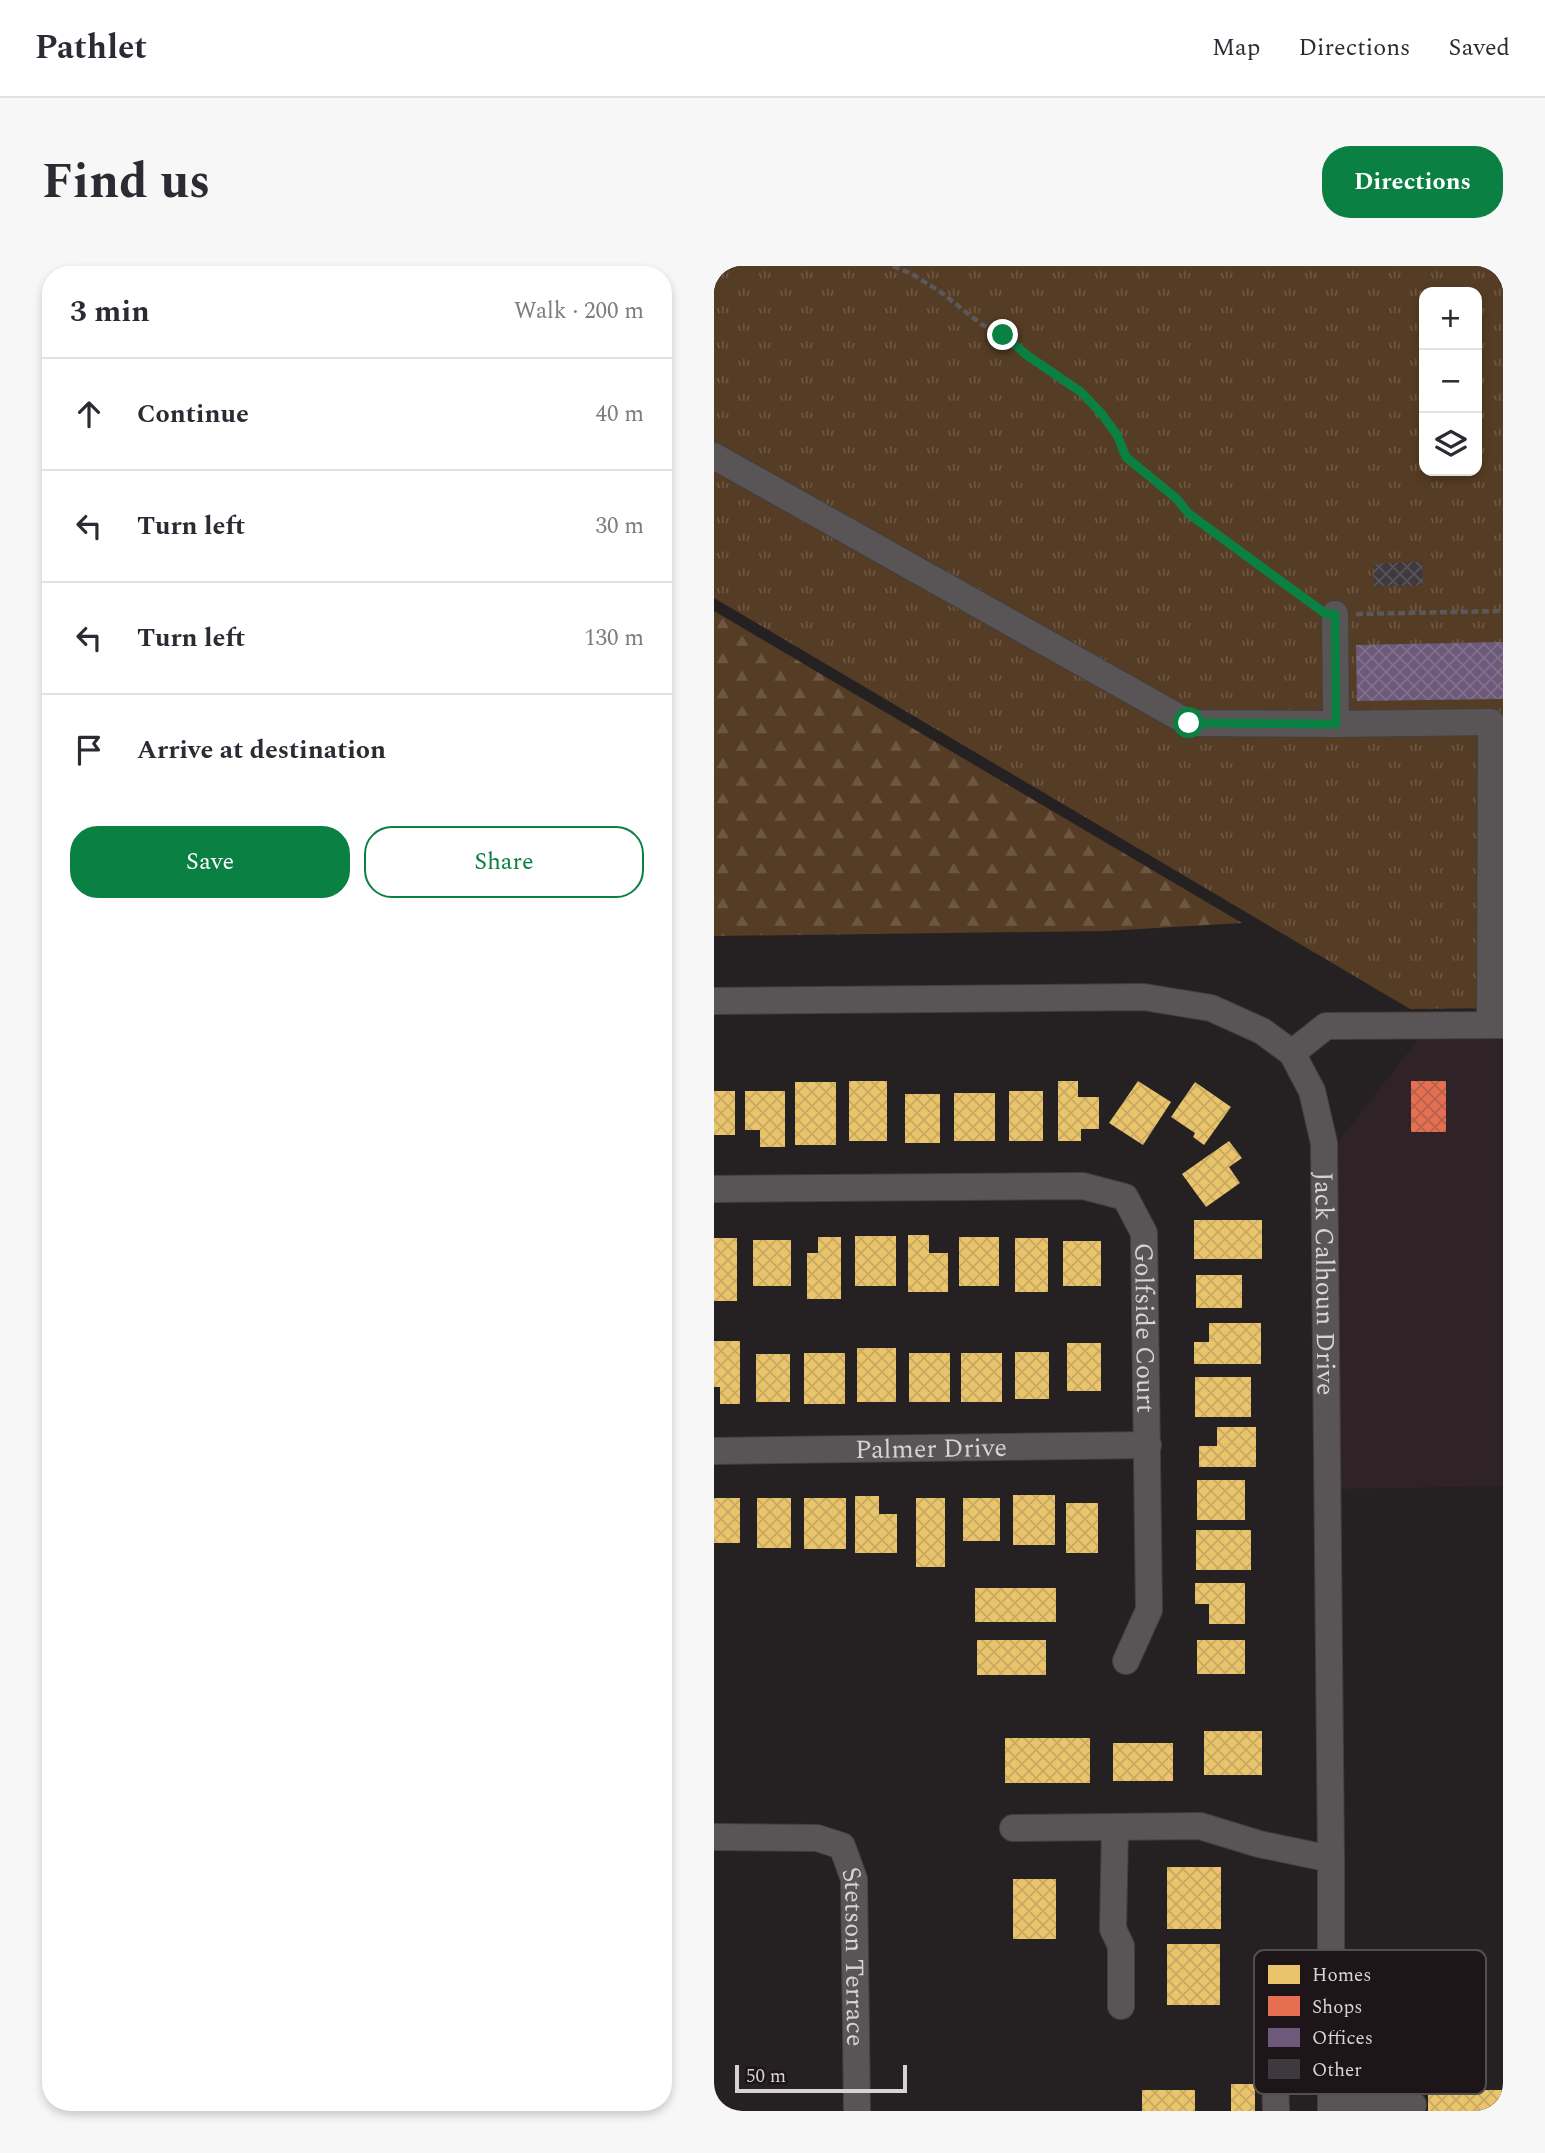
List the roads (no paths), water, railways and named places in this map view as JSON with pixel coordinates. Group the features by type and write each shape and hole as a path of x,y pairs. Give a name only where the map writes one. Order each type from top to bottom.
{"street":[{"path":"714,456 1189,723 1497,722 1496,1025 1326,1026 1292,1053"},
{"path":"1335,614 1336,724"},
{"name":"Jack Calhoun Drive","path":"714,1001 1144,997 1211,1008 1262,1031 1292,1053 1312,1091 1324,1143 1331,1950"},
{"name":"Golfside Court","path":"714,1189 1083,1186 1125,1197 1144,1233 1149,1610 1126,1661"},
{"name":"Palmer Drive","path":"714,1451 1147,1445"},
{"path":"1013,1828 1200,1826 1259,1844 1331,1858"},
{"path":"1115,1828 1113,1928 1121,1946 1121,2006"},
{"name":"Stetson Terrace","path":"714,1837 817,1838 842,1846 854,1879 857,2111"},
{"path":"1331,2107 1413,2105"}]}
